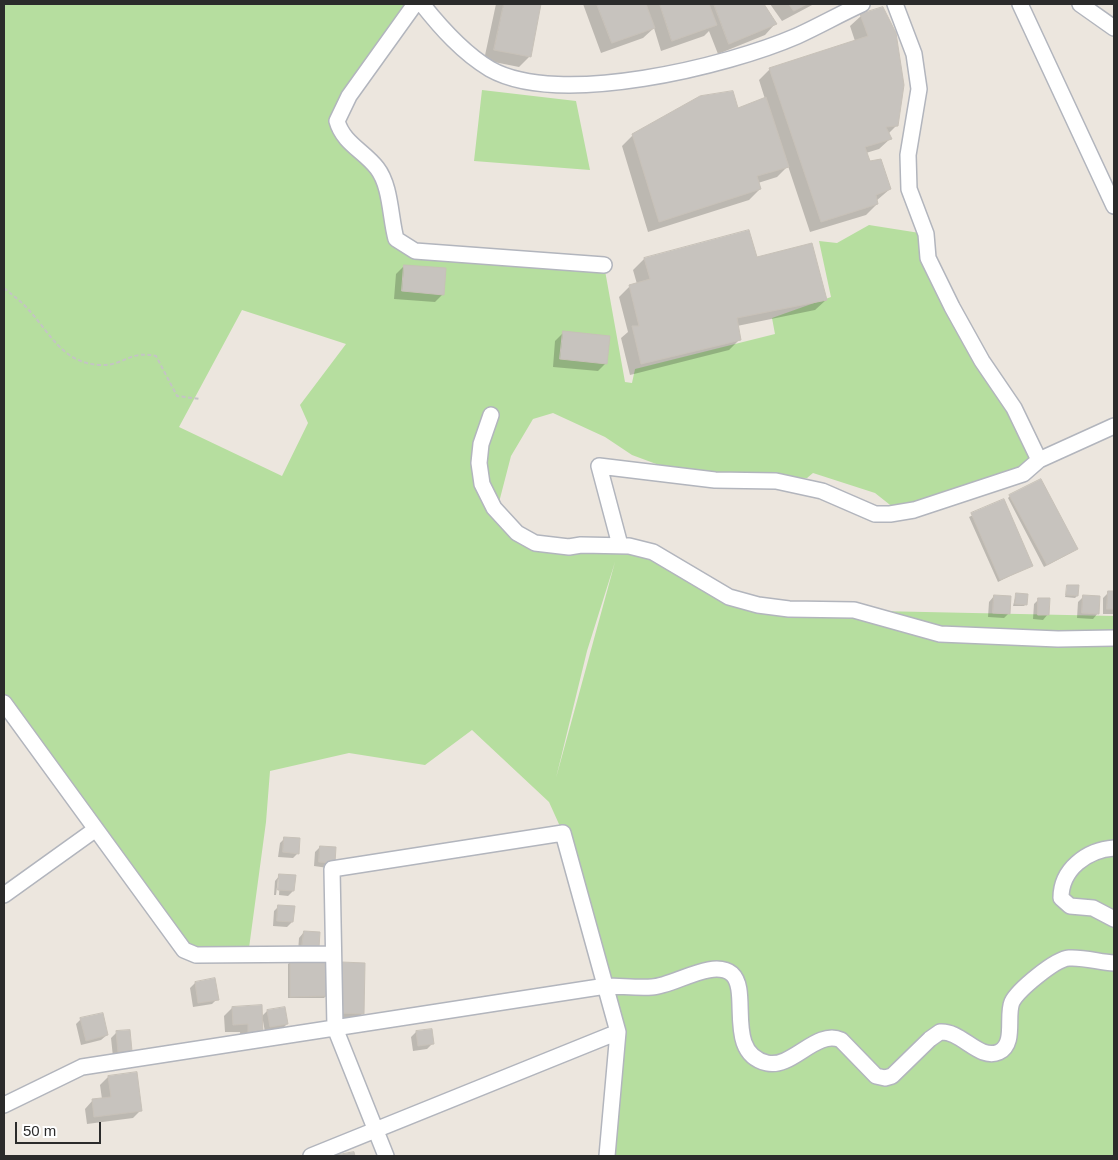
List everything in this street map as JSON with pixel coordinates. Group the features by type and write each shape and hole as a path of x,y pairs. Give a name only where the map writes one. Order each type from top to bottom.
{"street":[{"path":"415,4 349,96 337,121 345,137 378,168 386,185 396,239 415,251 604,265"},
{"path":"422,4 442,30 471,56 492,70 531,83 587,86 685,70 737,58 796,36 862,4"},
{"path":"894,4 914,54 919,89 908,155 909,189 926,234 928,258 956,315 982,361 1014,408 1039,460"},
{"path":"1020,4 1114,206"},
{"path":"1080,4 1114,28"},
{"path":"490,415 481,444 479,463 482,484 490,503 517,533 535,543 554,546 620,545 653,552 730,597 758,605 789,609 854,610 940,634 1058,639 1114,638"},
{"path":"620,545 599,466 714,480 776,482 822,491 875,514 890,514 914,510 1023,474 1039,460 1114,426"},
{"path":"4,703 184,950 196,955 332,954"},
{"path":"4,895 96,829"},
{"path":"386,1156 335,1028 332,954 332,869 563,833 618,1032 607,1156"},
{"path":"1114,848 1092,852 1070,870 1062,887 1062,898 1070,906 1093,908 1114,919"},
{"path":"4,1105 82,1067 606,986 654,987 715,969 725,970 733,975 738,983 739,1017 747,1050 753,1056 769,1064 778,1062 825,1039 835,1037 841,1040 876,1076 885,1078 892,1076 930,1039 940,1032 956,1034 982,1052 998,1052 1005,1048 1008,1042 1012,1002 1032,980 1067,958 1093,959 1114,963"},
{"path":"311,1156 618,1032"}],"path":[{"path":"4,288 25,306 60,350 77,360 98,365 112,365 130,356 142,353 156,356 177,396 200,399"}],"green space":[{"path":"4,4 411,4 337,121 385,185 403,245 604,265 625,382 632,383 635,369 775,334 772,318 831,297 819,241 837,243 869,225 926,234 945,293 1039,460 1015,477 899,512 875,493 813,473 807,478 731,476 667,468 632,455 605,437 553,413 533,419 511,456 497,510 522,536 620,545 730,597 878,611 1114,616 1114,1156 607,1156 612,1009 563,833 549,802 472,730 425,765 349,753 270,771 266,822 249,948 184,950 4,703","holes":["242,310 346,344 300,405 308,423 282,476 179,427","615,562 556,778 587,651"]},
{"path":"482,90 576,101 590,170 474,161"}],"building":[{"path":"504,4 541,4 531,57 494,50"},
{"path":"597,4 646,4 655,28 612,43"},
{"path":"660,4 709,4 717,25 672,41"},
{"path":"714,4 764,4 777,24 729,44"},
{"path":"789,4 807,4 794,11"},
{"path":"883,7 896,33 904,85 898,126 886,127 892,139 865,147 870,161 881,159 891,189 876,195 878,204 821,222 769,68 868,36 860,14"},
{"path":"733,91 738,108 766,97 789,167 757,176 761,189 659,222 632,134 700,96"},
{"path":"749,230 757,257 812,243 827,300 737,318 741,340 641,364 632,326 639,326 629,285 650,279 644,258"},
{"path":"404,265 446,268 444,295 402,291"},
{"path":"563,331 610,336 607,364 560,359"},
{"path":"1041,479 1078,549 1047,565 1009,495"},
{"path":"1004,499 1033,566 1000,580 971,513"},
{"path":"1067,585 1079,585 1078,596 1066,595"},
{"path":"1108,591 1114,591 1114,609 1107,609"},
{"path":"1016,593 1028,594 1027,605 1015,604"},
{"path":"994,595 1011,596 1010,614 993,613"},
{"path":"1083,595 1100,596 1099,614 1082,613"},
{"path":"1038,598 1050,598 1049,615 1038,615"},
{"path":"284,837 300,838 299,854 283,852"},
{"path":"320,846 336,847 335,863 319,862"},
{"path":"279,874 296,875 294,891 278,890"},
{"path":"278,905 295,906 293,922 277,921"},
{"path":"304,931 320,932 319,948 302,947"},
{"path":"327,960 328,996 290,997 290,961"},
{"path":"341,962 365,963 364,1014 340,1013"},
{"path":"215,978 219,1000 198,1003 195,982"},
{"path":"262,1005 263,1034 248,1035 248,1024 233,1025 232,1007"},
{"path":"285,1007 288,1024 270,1027 267,1010"},
{"path":"103,1013 108,1035 86,1041 80,1018"},
{"path":"432,1029 434,1044 418,1046 416,1031"},
{"path":"130,1030 132,1051 118,1052 116,1031"},
{"path":"137,1072 142,1111 94,1117 92,1099 111,1097 108,1076"},
{"path":"354,1152 355,1156 338,1155"}]}
